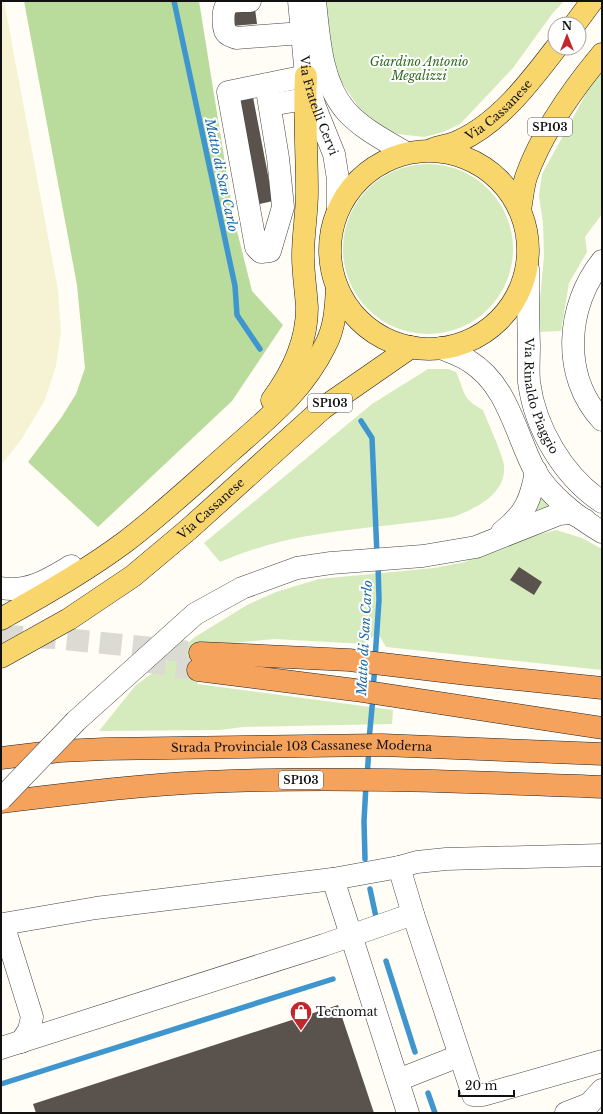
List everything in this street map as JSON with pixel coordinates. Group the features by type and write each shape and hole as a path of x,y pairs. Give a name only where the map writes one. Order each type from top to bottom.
{"highway":[{"path":"602,688 350,660 199,661 355,690 602,728"},
{"name":"Strada Provinciale 103 Cassanese Moderna","path":"1,758 60,751 105,749 382,745 602,754"},
{"name":"SP103","path":"1,800 146,786 268,780 382,779 602,787"}],"main road":[{"path":"580,16 592,1"},
{"name":"SP103","path":"520,210 526,178 538,149 564,105 602,54"},
{"name":"Via Cassanese","path":"337,287 333,277 329,248 331,233 338,210 351,188 367,172 381,163 459,141 481,128 506,106 549,56"},
{"path":"231,451 282,387 299,354 302,342 307,308 303,257 307,193 305,100 306,76"},
{"path":"337,287 350,310 370,329 389,341 411,347 441,348 470,340 492,326 512,304 528,269 528,238 520,210 506,187 484,167 460,155 442,151 416,152"},
{"name":"SP103","path":"1,619 39,598 125,542 198,482 274,414 314,366 326,345 333,325 337,287"},
{"name":"Via Cassanese","path":"1,657 68,619 133,576 189,529 322,408 411,347"}],"street":[{"path":"250,1 230,2 225,5 223,10 225,31 229,36 236,38 302,33"},
{"name":"Via Fratelli Cervi","path":"299,1 306,76 315,107 334,154 338,179 338,210"},
{"name":"Via Fratelli Cervi","path":"315,1 319,40 332,89 346,111 359,123 416,152"},
{"path":"268,95 306,76"},
{"path":"268,95 278,158 283,208 270,251 261,252 256,247 228,92 268,95 305,100"},
{"path":"602,262 593,273 583,294 576,317 573,342 576,366 583,391 590,404 602,420"},
{"name":"Via Rinaldo Piaggio","path":"528,269 529,382 536,413 550,445 564,466 578,482 602,502"},
{"path":"441,348 469,361 490,378 504,399 536,471 556,496 594,526"},
{"path":"493,540 512,524 527,505 532,494 536,471"},
{"path":"1,800 76,721 195,614 221,598 268,577 298,568 452,552 476,547 559,514 571,513 594,526"},
{"path":"1,588 11,590 24,589 38,584 93,552 125,542"},
{"path":"11,1045 29,1030 32,1017 3,924 96,908 333,879 399,867 417,862 446,859 602,855"},
{"path":"399,867 459,1056 473,1094 483,1095 602,1061"},
{"path":"333,879 408,1113"},
{"path":"11,1045 352,936 416,923"},
{"path":"398,1080 459,1056"},
{"path":"566,1113 589,1104 602,1090"}],"shaded area":[{"path":"1,1 4,1 58,290 61,331 56,366 45,400 21,440 1,465"}],"green space":[{"path":"24,1 199,1 234,219 252,291 283,325 232,401 98,527 28,462 61,418 76,394 85,368 77,285"},
{"name":"Giardino Antonio Megalizzi","path":"322,1 564,1 551,16 547,16 547,21 513,68 460,124 443,132 424,137 398,134 377,126 364,115 336,74"},
{"path":"602,72 602,214 585,237 587,252 569,283 561,331 537,332 544,256 543,223 539,196 542,174 587,92"},
{"path":"420,164 436,164 461,170 482,183 494,195 507,216 510,224 513,249 512,266 507,282 494,303 482,315 461,328 453,331 436,334 420,334 395,328 374,315 362,303 349,282 346,274 343,257 343,241 349,216 362,195 374,183 395,170 403,167"},
{"path":"428,369 448,369 456,372 467,398 470,402 483,410 504,465 504,475 500,484 488,499 471,510 453,517 306,536 278,542 220,562 204,543 372,404"},
{"path":"540,490 554,504 531,514"},
{"path":"556,530 582,538 602,549 602,670 386,647 377,632 366,644 274,639 201,646 197,684 393,710 392,724 243,727 219,730 99,731 135,686 158,669 195,637 247,605 276,592 319,579 434,568 465,562 495,546"}],"building":[{"path":"254,1 257,24 231,26 230,10"},
{"path":"252,92 273,201 255,205 234,95"},
{"path":"519,567 542,582 534,595 510,580"},
{"name":"Tecnomat","path":"338,1005 374,1113 36,1113 33,1104"}],"waterway":[{"name":"Matto di San Carlo","path":"174,1 235,286 237,315 260,349"},
{"name":"Matto di San Carlo","path":"361,421 372,438 377,555"},
{"name":"Matto di San Carlo","path":"375,659 379,600 378,563"},
{"name":"Matto di San Carlo","path":"373,688 375,667"},
{"name":"Matto di San Carlo","path":"369,740 373,697"},
{"name":"Matto di San Carlo","path":"367,776 369,749"},
{"name":"Matto di San Carlo","path":"365,859 364,821 366,785"},
{"name":"Matto di San Carlo","path":"370,889 376,917"},
{"name":"Matto di San Carlo","path":"386,961 415,1052"},
{"path":"1,1084 333,979"},
{"name":"Matto di San Carlo","path":"428,1093 435,1113"}],"tunnel":[{"path":"1,636 55,638 200,653"},
{"path":"144,661 198,670"}],"place":[{"name":"Tecnomat","path":"301,1032"}]}
